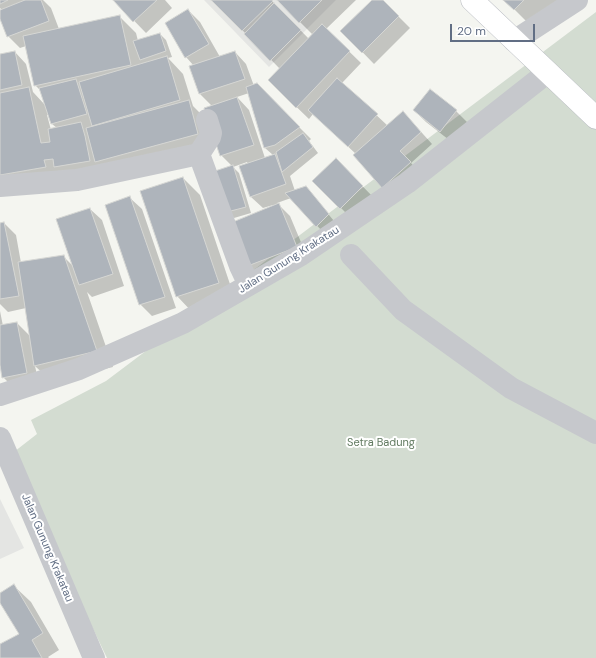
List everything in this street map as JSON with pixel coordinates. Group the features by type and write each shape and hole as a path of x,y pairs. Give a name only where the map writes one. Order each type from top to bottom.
{"street":[{"path":"472,0 596,118"},
{"path":"514,41 577,0"},
{"name":"Jalan Gunung Krakatau","path":"0,395 86,366 183,323 301,255 407,183 548,72"},
{"path":"0,186 77,180 199,154 211,133 207,120"},
{"path":"199,154 240,266 249,285"},
{"path":"351,255 403,310 511,388 596,433"},
{"name":"Jalan Gunung Krakatau","path":"0,438 94,658"}],"shaded area":[{"path":"204,0 336,0 269,67"},
{"path":"0,499 24,548 0,559"}],"green space":[{"name":"Setra Badung","path":"596,12 596,658 107,658 10,455 37,434 31,420 106,381"}],"building":[{"path":"0,0 8,0 0,4"},
{"path":"25,0 41,0 49,21 7,37 0,19 0,10"},
{"path":"113,0 157,0 133,22"},
{"path":"211,0 272,0 273,1 242,31"},
{"path":"277,0 322,0 299,23"},
{"path":"372,0 383,0 399,16 362,53 340,31"},
{"path":"503,0 524,0 514,10"},
{"path":"274,3 301,30 270,61 244,34"},
{"path":"188,9 209,44 185,58 165,23"},
{"path":"120,15 131,65 34,86 23,36"},
{"path":"322,24 350,51 296,108 268,80"},
{"path":"160,33 166,51 140,60 133,41"},
{"path":"15,51 22,85 0,90 0,54"},
{"path":"235,51 245,79 199,94 189,66"},
{"path":"167,56 180,100 92,126 79,82"},
{"path":"337,78 378,114 348,147 308,110"},
{"path":"76,79 87,114 51,124 39,88"},
{"path":"257,83 300,127 275,145 264,148 246,87"},
{"path":"29,87 41,143 50,142 48,129 81,122 90,161 54,167 53,159 44,160 46,167 0,175 0,93"},
{"path":"430,89 457,110 440,132 413,110"},
{"path":"237,97 254,145 220,156 204,108"},
{"path":"189,100 198,134 95,162 86,128"},
{"path":"403,111 421,132 400,151 411,162 382,188 353,155"},
{"path":"303,133 313,147 282,172 276,152"},
{"path":"275,154 286,184 250,197 239,166"},
{"path":"336,158 363,186 340,209 312,181"},
{"path":"233,165 246,207 227,212 215,171"},
{"path":"183,177 219,283 176,297 140,191"},
{"path":"306,186 329,214 316,227 285,193"},
{"path":"130,196 165,297 139,305 105,205"},
{"path":"279,203 297,247 245,267 228,224"},
{"path":"90,208 113,274 79,285 56,219"},
{"path":"4,222 19,296 0,299 0,223"},
{"path":"64,255 97,351 34,366 18,262"},
{"path":"17,322 27,373 2,378 0,365 0,325"},
{"path":"14,584 43,633 32,640 42,658 0,658 0,644 19,634 0,603 0,593"}]}
